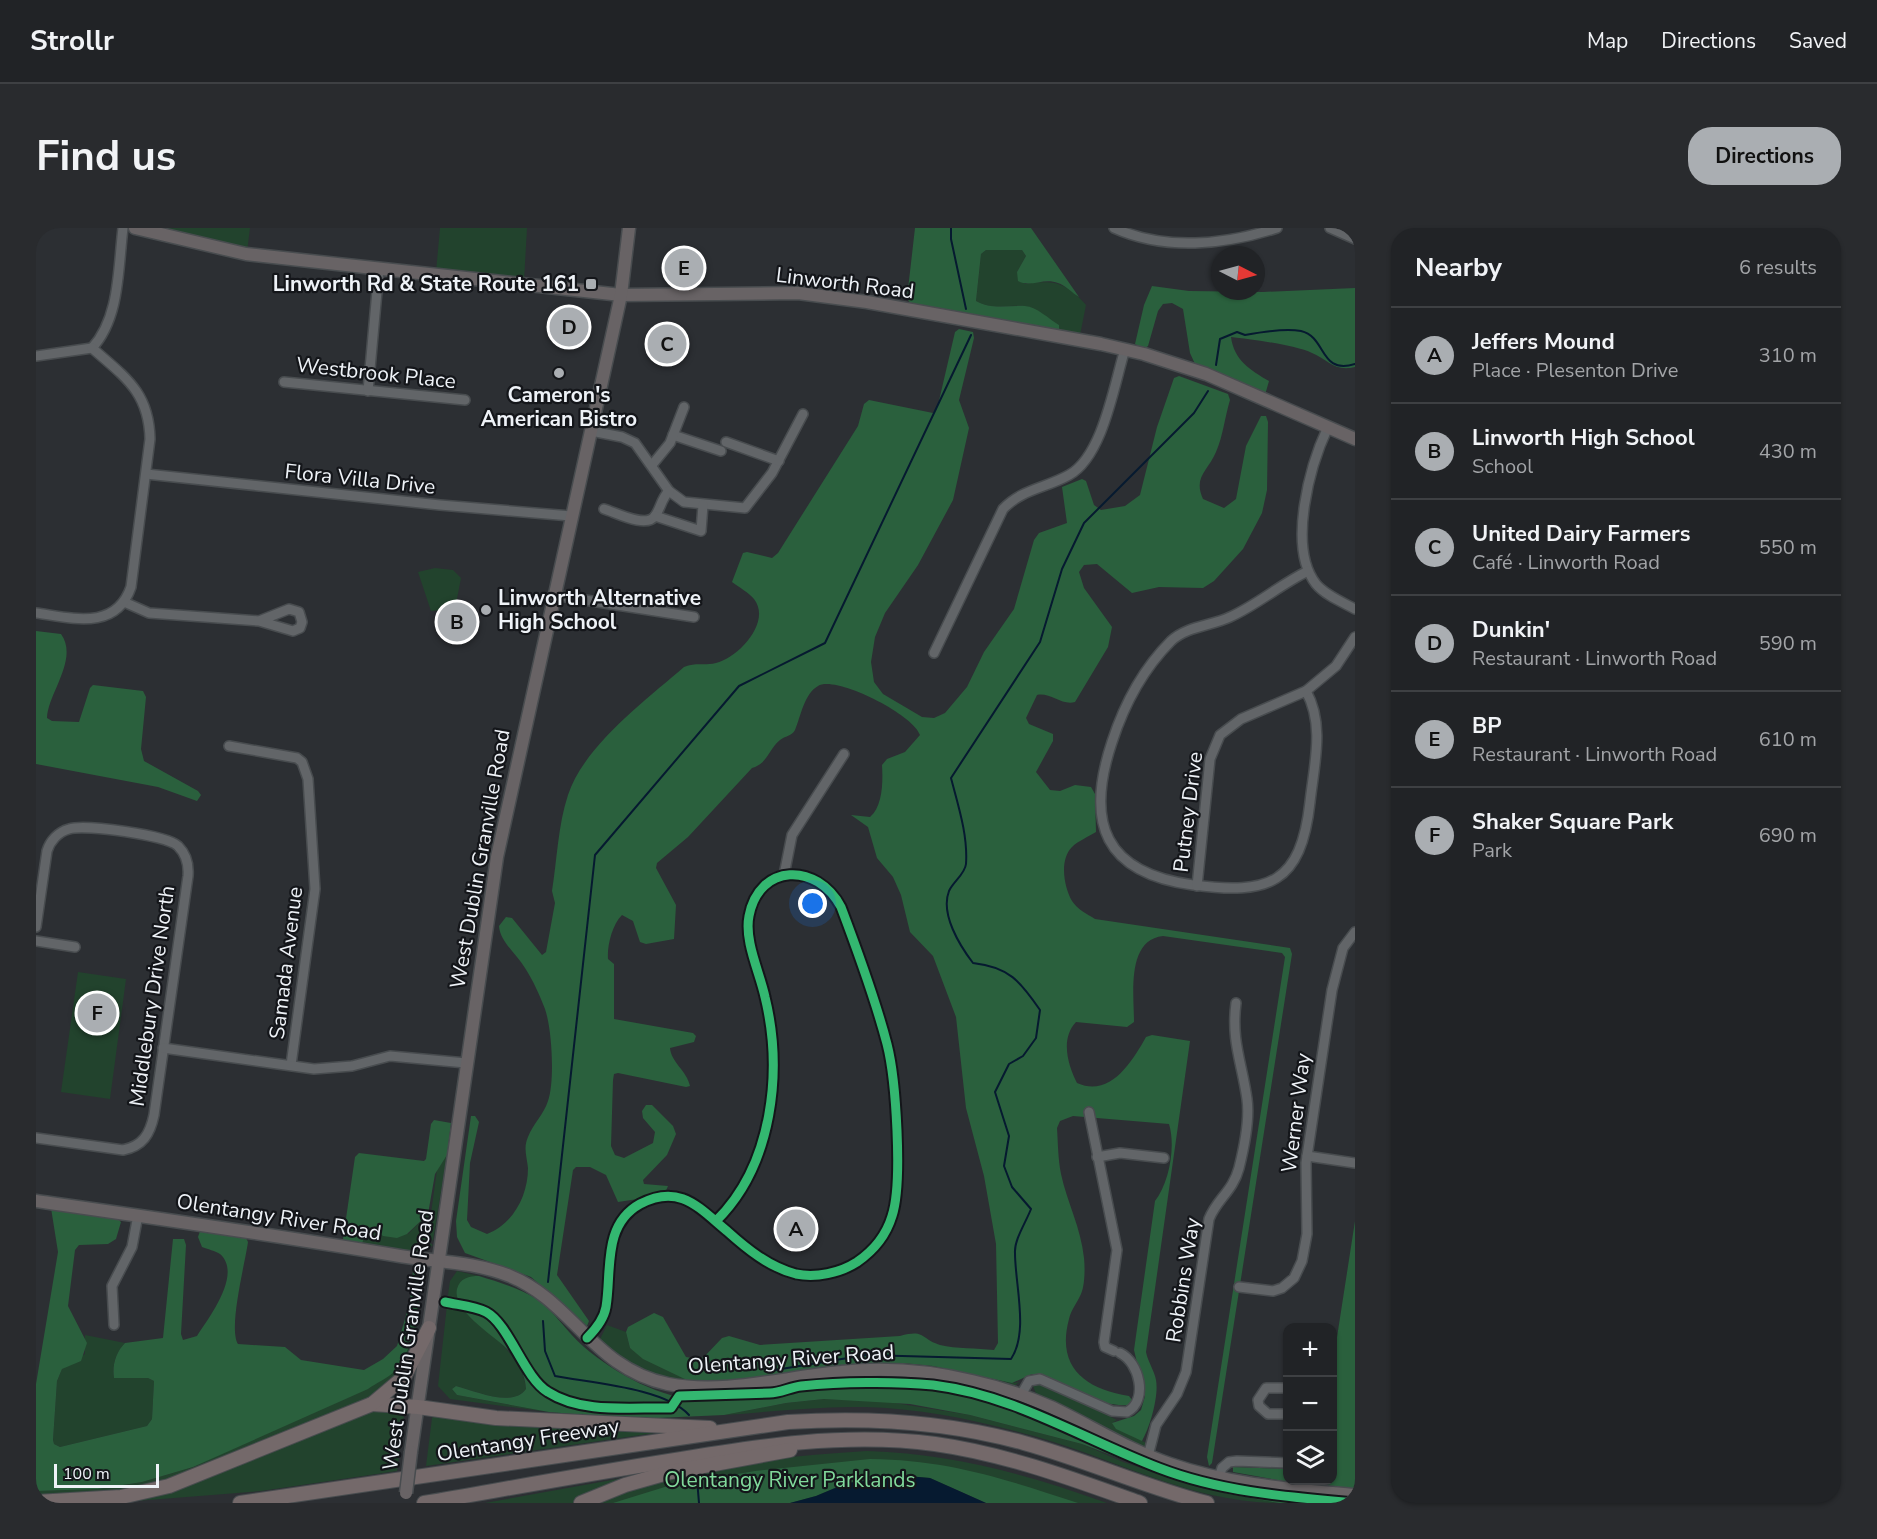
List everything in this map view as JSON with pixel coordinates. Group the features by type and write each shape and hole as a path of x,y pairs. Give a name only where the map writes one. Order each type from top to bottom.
{"highway":[{"path":"36,1502 121,1497 169,1486 372,1404 404,1377 429,1328"},
{"path":"372,1404 418,1407 496,1418 733,1430"},
{"name":"Olentangy Freeway","path":"240,1503 733,1430 837,1419 937,1425 1026,1443 1176,1495 1207,1503"},
{"name":"Olentangy Freeway","path":"424,1503 750,1448 808,1442 890,1440 981,1452 1020,1462 1140,1503"},
{"path":"581,1503 625,1485 671,1472 776,1454 808,1442"}],"main road":[{"name":"Linworth Road","path":"135,228 242,253 621,295 798,292 867,302 1125,349 1206,374 1355,439"},
{"name":"West Dublin Granville Road","path":"405,1503 466,1064 502,828 621,295 629,228"},
{"name":"Olentangy River Road","path":"36,1201 462,1263 513,1277 550,1302 625,1369 659,1382 689,1387 728,1387 844,1371 924,1372 971,1381 1021,1395 1148,1456 1219,1478 1271,1487 1355,1494"}],"street":[{"path":"36,356 92,348 104,335 111,319 123,228"},
{"path":"1114,228 1142,238 1168,243 1225,240 1277,228"},
{"path":"1330,228 1355,239"},
{"path":"368,391 379,269"},
{"path":"36,613 96,619 109,615 124,602 132,581 146,474 150,419 143,400 119,371 92,348"},
{"path":"934,653 1003,509 1022,493 1070,475 1090,456 1125,349"},
{"name":"Westbrook Place","path":"284,382 465,400"},
{"path":"652,465 665,452 684,407"},
{"path":"591,431 622,437 635,443 669,491 684,502 745,508 779,461 803,414"},
{"path":"1328,427 1312,465 1303,546 1308,571 1319,587 1355,609"},
{"path":"674,435 721,451"},
{"path":"726,442 779,461"},
{"name":"Flora Villa Drive","path":"146,474 440,505 571,516"},
{"path":"604,509 643,522 655,516 663,497 669,491"},
{"path":"655,516 701,531 703,505"},
{"path":"1306,691 1318,718 1306,833 1299,853 1274,879 1254,888 1231,890 1166,882 1143,874 1124,859 1109,838 1101,816 1100,800 1115,730 1143,675 1172,641 1190,630 1230,617 1275,588 1308,571"},
{"path":"553,595 694,617"},
{"path":"124,602 149,613 259,621"},
{"name":"Putney Drive","path":"1197,886 1210,759 1220,735 1241,719 1306,691 1336,666 1355,637"},
{"name":"Samada Avenue","path":"229,746 297,758 302,762 308,779 315,889 291,1065"},
{"path":"784,874 792,835 844,754"},
{"name":"Middlebury Drive North","path":"36,1138 117,1150 129,1149 148,1135 152,1124 188,863 182,851 173,842 161,838 83,827 70,828 58,834 49,846 37,910"},
{"path":"588,1338 604,1313 611,1246 616,1230 625,1217 639,1205 669,1196 686,1199 703,1208 716,1221 763,1260 780,1269 815,1275 843,1269 866,1255 879,1242 893,1214 896,1150 894,1088 888,1046 870,987 841,907 833,893 821,882 806,875 784,874 767,884 754,898 748,918 773,1041 770,1106 763,1138 752,1169 739,1193 716,1221"},
{"path":"36,927 37,910"},
{"name":"Werner Way","path":"1239,1287 1273,1290 1282,1288 1294,1278 1299,1270 1307,1234 1305,1177 1307,1156 1335,968 1343,948 1355,932"},
{"path":"36,941 75,947"},
{"name":"Robbins Way","path":"1148,1456 1156,1425 1177,1394 1186,1372 1209,1219 1213,1210 1234,1183 1239,1167 1247,1106 1235,1048 1233,1025 1236,1003"},
{"path":"163,1048 314,1069 352,1066 390,1056 466,1064"},
{"path":"1021,1395 1029,1381 1040,1378 1112,1411 1127,1412 1138,1402 1135,1364 1129,1357 1105,1347 1104,1342 1117,1250 1089,1112"},
{"path":"1097,1157 1120,1153 1164,1158"},
{"path":"1307,1156 1355,1163"},
{"path":"114,1325 112,1286 132,1246 138,1215"},
{"path":"1283,1388 1266,1388 1258,1400 1259,1406 1268,1414 1283,1414"},
{"path":"1219,1478 1222,1468 1233,1461 1283,1463"}],"green space":[{"path":"148,228 250,228 247,252"},
{"path":"440,228 527,228 524,281 436,272"},
{"path":"915,228 1031,228 1079,297 1063,285 1053,281 1023,283 1018,281 1017,272 1026,256 1022,250 986,250 981,254 976,301 994,306 1029,307 1059,325 1059,330 910,303 907,298"},
{"path":"986,250 1022,250 1026,256 1017,272 1025,284 1044,282 1059,284 1079,297 1086,305 1080,335 1059,330 1059,325 1028,307 994,306 976,301 981,254"},
{"path":"1152,286 1211,291 1211,300 1265,300 1265,292 1355,288 1355,367 1337,367 1312,353 1295,347 1231,337 1236,352 1244,364 1269,381 1265,395 1195,364 1190,353 1183,309 1172,303 1163,304 1158,311 1148,346 1144,349 1135,344 1144,305"},
{"path":"959,329 973,332 974,338 959,400 969,428 953,500 918,565 885,613 875,637 871,662 874,682 883,694 922,717 934,718 945,713 967,687 984,652 1014,609 1034,540 1039,533 1067,523 1062,487 1082,479 1086,481 1094,505 1101,510 1125,506 1140,495 1157,427 1174,378 1179,376 1228,394 1230,400 1218,446 1201,479 1200,491 1203,499 1224,508 1236,499 1246,446 1261,416 1266,416 1268,422 1267,490 1262,513 1243,549 1214,581 1203,588 1159,587 1132,593 1097,564 1084,565 1079,572 1084,588 1112,627 1108,647 1075,702 1070,703 1047,695 1037,695 1026,718 1029,724 1053,734 1053,741 1036,772 1050,790 1060,791 1075,785 1091,787 1095,794 1096,832 1072,847 1064,866 1067,888 1072,901 1082,911 1095,919 1290,948 1292,954 1212,1463 1209,1466 1207,1457 1285,957 1282,953 1163,936 1151,940 1143,947 1135,970 1134,1022 1127,1027 1076,1022 1068,1036 1067,1052 1074,1076 1077,1083 1089,1086 1100,1086 1119,1075 1134,1057 1146,1037 1152,1035 1190,1041 1146,1352 1157,1387 1151,1420 1142,1441 1116,1429 1112,1423 1134,1416 1141,1410 1145,1396 1134,1350 1155,1201 1164,1185 1170,1164 1172,1143 1169,1124 1073,1116 1060,1121 1057,1128 1061,1174 1080,1236 1084,1262 1082,1290 1069,1319 1066,1336 1067,1350 1071,1363 1087,1381 1113,1393 1129,1396 1132,1400 1129,1405 1095,1400 1043,1375 1032,1374 1012,1383 933,1366 903,1363 691,1382 643,1359 630,1348 626,1332 628,1327 654,1313 663,1317 686,1357 697,1359 704,1357 722,1338 729,1336 760,1345 908,1334 919,1334 934,1343 953,1347 994,1350 998,1343 996,1244 984,1176 966,1108 956,1017 933,956 910,932 901,895 893,877 877,858 868,827 851,815 870,817 880,800 882,765 887,759 905,752 920,735 904,717 890,708 857,691 841,686 827,684 813,690 806,700 794,732 780,740 765,760 752,768 688,837 657,863 656,868 676,905 674,939 646,944 640,942 633,921 622,915 613,930 609,942 608,959 614,964 614,1019 693,1033 696,1036 694,1042 670,1048 673,1058 690,1086 614,1074 611,1146 615,1155 624,1158 653,1143 655,1132 643,1118 642,1111 646,1105 652,1105 673,1126 676,1134 667,1155 643,1180 644,1184 668,1186 664,1195 618,1202 606,1175 590,1167 576,1167 573,1170 557,1275 589,1321 587,1326 531,1277 465,1253 457,1237 456,1221 471,1116 475,1116 479,1122 470,1163 467,1220 471,1227 487,1234 511,1216 522,1199 528,1168 527,1141 548,1101 552,1055 545,1009 531,978 502,937 499,926 506,917 512,918 542,955 546,952 555,903 552,891 560,830 568,795 576,777 588,759 618,725 684,667 725,660 750,638 759,618 758,608 754,599 747,592 732,582 743,553 772,558 778,553 858,426 864,404 869,400 933,413 938,405 955,332"},
{"path":"435,568 453,570 461,578 455,609 431,611 418,572"},
{"path":"36,631 61,634 66,644 65,665 47,718 52,721 79,722 93,685 143,691 146,697 141,749 144,761 198,791 201,795 197,801 158,787 36,764"},
{"path":"78,972 126,979 110,1099 61,1092"},
{"path":"434,1120 451,1123 447,1155 435,1174 428,1214 407,1234 397,1238 383,1236 374,1228 367,1227 362,1244 346,1242 343,1239 355,1157 359,1153 424,1161 431,1124"},
{"path":"447,1155 433,1241 428,1235 437,1170"},
{"path":"51,1208 115,1216 121,1222 116,1239 108,1244 79,1245 75,1250 68,1306 87,1343 81,1361 62,1369 57,1381 53,1440 54,1444 60,1447 147,1426 152,1419 154,1381 148,1378 114,1378 115,1359 125,1343 163,1338 173,1239 184,1239 186,1245 181,1334 183,1340 197,1336 221,1296 228,1273 226,1263 220,1254 202,1247 198,1237 200,1231 246,1238 248,1242 236,1310 235,1336 238,1344 285,1347 301,1360 364,1370 383,1359 397,1346 410,1302 413,1270 418,1272 418,1297 415,1324 408,1350 395,1371 368,1389 193,1467 142,1482 98,1489 36,1491 36,1384 58,1252"},
{"path":"428,1214 426,1240 433,1245 426,1249 409,1252 362,1244 367,1227 408,1234"},
{"path":"1355,1221 1355,1489 1319,1485 1337,1485 1337,1337"},
{"path":"457,1271 479,1276 473,1276 459,1304 510,1353 518,1364 526,1389 520,1395 503,1398 456,1386 452,1389 457,1395 549,1412 450,1399 438,1386 447,1305 458,1304 447,1302 450,1281"},
{"path":"418,1272 421,1285 413,1354 404,1371 375,1395 194,1474 126,1492 36,1496 36,1491 98,1489 142,1482 193,1467 394,1372 407,1349 415,1324"},
{"path":"479,1276 515,1288 535,1298 549,1309 578,1341 610,1367 655,1390 671,1395 704,1401 859,1385 891,1385 953,1391 997,1401 1029,1412 1133,1459 1190,1481 1245,1493 1339,1503 1279,1503 1228,1494 1174,1479 1082,1444 970,1415 910,1404 824,1399 786,1403 724,1415 635,1419 549,1412 457,1395 452,1389 456,1386 503,1398 520,1395 526,1389 523,1374 513,1355 468,1315 457,1298 460,1282 468,1277"},
{"path":"607,1325 626,1332 630,1348 721,1381 850,1366 903,1363 933,1366 1012,1383 1019,1382 1013,1387 928,1370 726,1383 685,1383 638,1370 599,1341"},
{"path":"85,1335 125,1343 115,1359 114,1378 148,1378 154,1381 152,1419 147,1426 60,1447 54,1444 53,1440 57,1381 62,1369 85,1354"},
{"path":"899,1375 954,1382 1041,1408 1111,1445 1033,1409 945,1386 865,1381 756,1390 842,1376"},
{"path":"1040,1382 1117,1420 1112,1423 1146,1443 1144,1447 1137,1447 1037,1396 1033,1386"},
{"path":"824,1399 876,1400 970,1415 1082,1444 1123,1462 1198,1487 1279,1503 1216,1496 1185,1488 1034,1436 972,1420 929,1413 885,1408 846,1407 724,1415 786,1403"},
{"path":"375,1411 398,1412 404,1417 397,1471 261,1491 136,1501 136,1498"},
{"path":"436,1415 564,1429 662,1432 426,1466 432,1418"},
{"name":"Olentangy River Parklands","path":"867,1451 930,1456 989,1467 1048,1483 1107,1503 986,1503 956,1488 907,1476 790,1503 595,1503 627,1491 694,1472 764,1460"},
{"name":"Olentangy River Parklands","path":"870,1459 926,1463 976,1472 1078,1503 986,1503 930,1478 907,1476 847,1483 816,1496 790,1503 613,1503 668,1486 755,1471"},
{"path":"1233,1467 1283,1469 1283,1481 1233,1472"},
{"path":"634,1476 574,1503 485,1503"}],"water":[{"path":"907,1476 930,1478 986,1503 790,1503 816,1496 847,1483"}],"waterway":[{"path":"951,228 951,239 966,309"},
{"path":"1216,365 1220,339 1237,332 1245,335 1287,330 1301,331 1309,335 1335,364 1343,366 1355,364"},
{"path":"548,1282 595,855 739,686 825,643 971,335"},
{"path":"769,1371 866,1355 1011,1359 1016,1348 1020,1308 1015,1248 1031,1209 1012,1187 1004,1166 1009,1136 995,1092 1009,1064 1023,1056 1036,1038 1040,1010 1013,977 996,968 973,963 962,948 949,919 947,910 949,891 966,864 962,820 951,778 1040,642 1062,569 1084,523 1194,413 1208,391"},
{"path":"543,1321 545,1351 555,1376 646,1393 663,1398 689,1415"},
{"path":"697,1479 699,1503"}],"cycle path":[{"path":"587,1338 599,1324 605,1311 614,1236 628,1213 654,1198 667,1196 688,1201 759,1257 796,1274 828,1274 850,1266 874,1248 886,1230 895,1201 898,1156 893,1081 887,1044 872,992 841,907 831,892 818,882 804,876 790,875 776,878 764,886 755,899 749,916 749,936 763,988 773,1055 769,1116 750,1173 735,1198 716,1221"},
{"path":"445,1302 481,1310 494,1318 539,1385 561,1399 576,1404 607,1408 671,1408 679,1396 774,1393 801,1386 833,1384 933,1385 963,1390 1020,1408 1131,1457 1206,1483 1255,1492 1355,1503"}],"place":[{"name":"BP","path":"684,268"},
{"name":"Linworth Rd & State Route 161","path":"591,284"},
{"name":"Dunkin'","path":"569,327"},
{"name":"United Dairy Farmers","path":"667,344"},
{"name":"Cameron's American Bistro","path":"559,373"},
{"name":"Linworth Alternative High School","path":"486,610"},
{"name":"Linworth High School","path":"457,622"},
{"name":"Shaker Square Park","path":"97,1013"},
{"name":"Jeffers Mound","path":"796,1229"}]}
